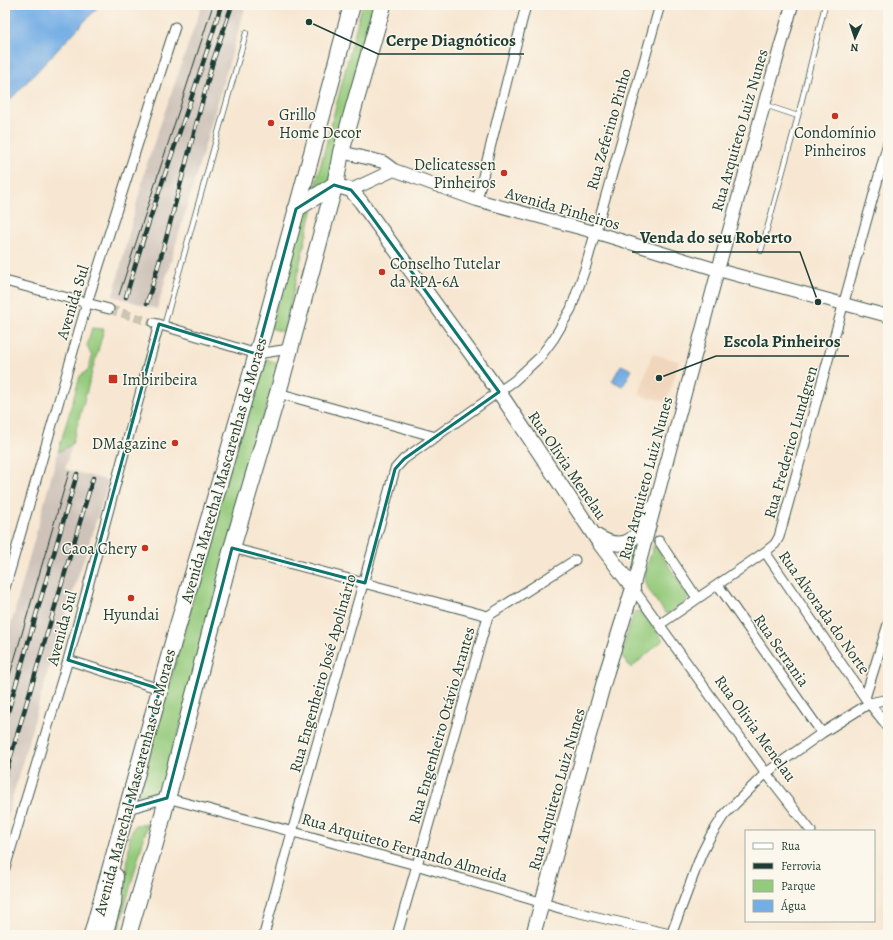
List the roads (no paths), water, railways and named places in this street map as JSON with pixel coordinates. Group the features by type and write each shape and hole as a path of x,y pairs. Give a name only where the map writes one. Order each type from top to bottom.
{"highway":[{"name":"Avenida Marechal Mascarenhas de Moraes","path":"92,935 160,689 257,354 352,5"},
{"name":"Avenida Marechal Mascarenhas de Moraes","path":"128,935 167,798 232,548 278,393 334,185 341,152 383,5"},
{"path":"296,210 334,185"},
{"path":"104,935 114,895 116,851"}],"main road":[{"path":"334,185 351,190"},
{"name":"Rua Olivia Menelau","path":"351,190 499,392 593,533 633,588"},
{"path":"593,533 610,544 631,540 643,529 653,508"},
{"name":"Rua Arquiteto Luiz Nunes","path":"533,935 606,671 633,588"}],"street":[{"path":"477,200 526,5"},
{"name":"Rua Zeferino Pinho","path":"436,437 499,392 540,357 554,338 571,309 585,269 594,232 660,5"},
{"name":"Rua Arquiteto Luiz Nunes","path":"633,588 653,508 792,5"},
{"name":"Avenida Sul","path":"5,588 87,303 175,27"},
{"name":"Rua Frederico Lundgren","path":"659,625 766,552 775,544 779,537 845,303 888,143"},
{"name":"Avenida Pinheiros","path":"341,152 383,162 394,170 477,200 594,232 718,270 845,303 888,316"},
{"path":"351,190 394,170"},
{"path":"5,281 109,309"},
{"path":"159,324 257,354 289,349"},
{"name":"Avenida Sul","path":"5,868 68,660 159,324"},
{"path":"278,393 436,437"},
{"name":"Rua Engenheiro José Apolinário","path":"264,935 292,831 365,584 395,469 404,460 436,437"},
{"path":"658,541 697,598"},
{"path":"232,548 488,616 575,560"},
{"name":"Rua Alvorada do Norte","path":"766,552 888,727"},
{"name":"Rua Serrania","path":"718,585 822,733"},
{"name":"Rua Olivia Menelau","path":"633,588 766,773 810,830"},
{"name":"Rua Engenheiro Otávio Arantes","path":"396,935 488,616"},
{"path":"868,700 888,624"},
{"path":"68,660 160,689"},
{"path":"672,935 701,855 710,837 724,816 766,773 868,700 888,699"},
{"path":"128,809 167,798"},
{"name":"Rua Arquiteto Fernando Almeida","path":"167,798 416,864 542,902 672,935"}],"lane":[{"path":"761,251 798,116 825,5"},
{"path":"159,324 246,33"},
{"path":"765,105 798,116"}],"water":[{"path":"5,5 100,5 5,105"},
{"path":"621,365 632,370 623,386 612,381"}],"tunnel":[{"path":"109,309 154,323"}],"tram line":[{"path":"119,295 213,5"},
{"path":"5,692 69,472"}],"railway":[{"path":"126,297 148,223 198,78 221,5"},
{"path":"147,303 164,246 213,61 232,5"},
{"path":"5,722 77,474"},
{"path":"5,776 93,478"}],"place":[{"name":"Cerpe Diagnóticos","path":"309,22"},
{"name":"Condomínio Pinheiros","path":"835,116"},
{"name":"Grillo Home Decor","path":"271,123"},
{"name":"Delicatessen Pinheiros","path":"504,173"},
{"name":"Conselho Tutelar da RPA-6A","path":"382,272"},
{"name":"Venda do seu Roberto","path":"818,302"},
{"name":"Escola Pinheiros","path":"659,378"},
{"name":"Imbiribeira","path":"113,379"},
{"name":"DMagazine","path":"175,443"},
{"name":"Caoa Chery","path":"145,548"},
{"name":"Hyundai","path":"131,598"}]}
